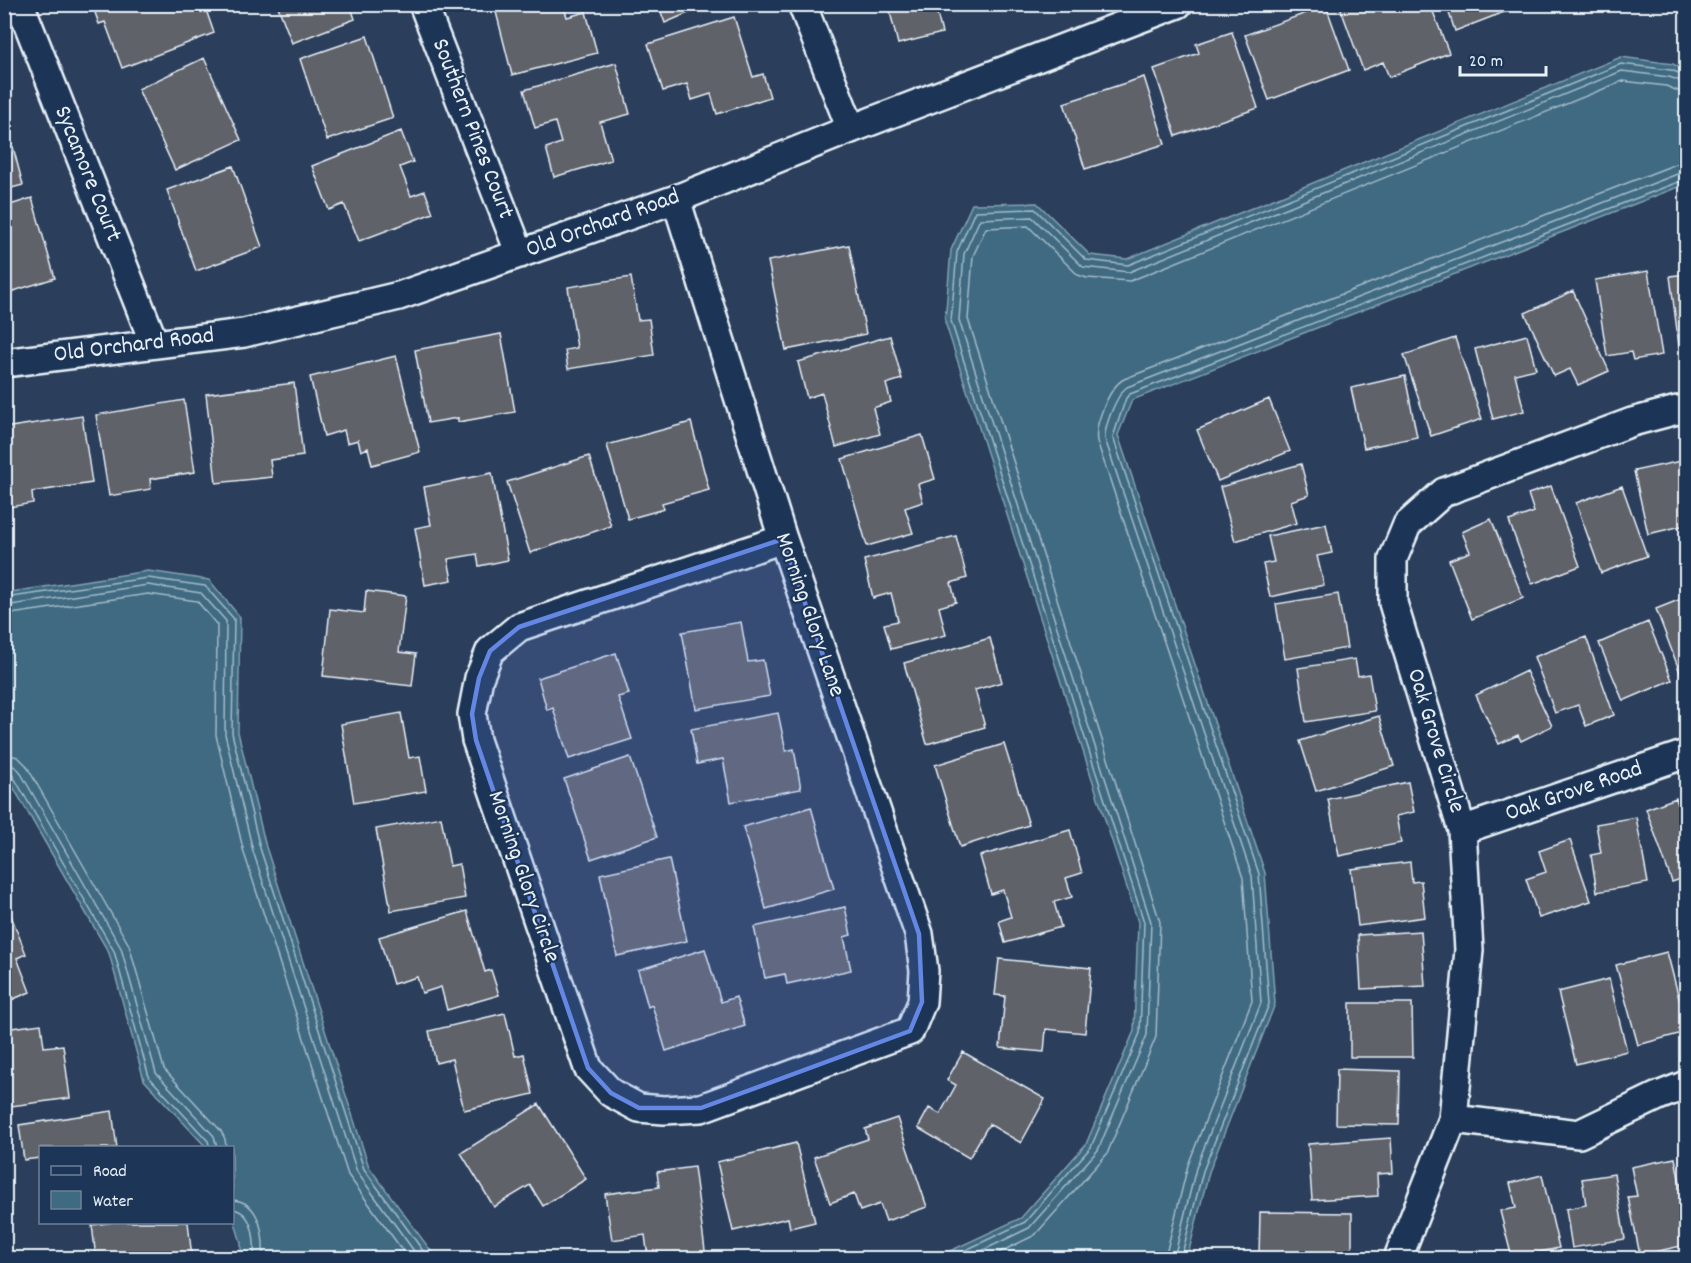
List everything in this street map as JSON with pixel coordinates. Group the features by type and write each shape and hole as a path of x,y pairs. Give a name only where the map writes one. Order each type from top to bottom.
{"street":[{"name":"Sycamore Court","path":"20,4 154,343"},
{"name":"Southern Pines Court","path":"423,4 520,254"},
{"path":"802,4 851,129"},
{"name":"Old Orchard Road","path":"4,363 244,333 388,298 676,199 1149,10 1178,4"},
{"name":"Morning Glory Lane","path":"676,199 783,539 919,934 924,971 922,1002 910,1031"},
{"name":"Oak Grove Circle","path":"1398,1258 1453,1119 1469,950 1462,830 1393,603 1393,559 1407,525 1444,492 1632,422 1677,410 1686,411"},
{"name":"Morning Glory Circle","path":"783,539 519,627 490,651 479,678 472,714 476,740 588,1068 611,1093 639,1108 664,1110 701,1108 910,1031"},
{"name":"Oak Grove Road","path":"1462,830 1686,754"},
{"path":"1453,1119 1579,1134 1686,1085"}],"highlighted area":[{"path":"783,539 919,934 922,1002 910,1031 701,1108 639,1108 611,1093 588,1068 476,740 472,714 479,678 490,651 519,627"}],"water":[{"path":"1621,57 1673,64 1686,71 1686,184 1132,400 1118,435 1265,873 1275,1004 1209,1172 1187,1258 935,1258 1021,1218 1086,1144 1134,1031 1138,922 945,322 951,250 972,204 1037,203 1090,255 1127,259"},
{"path":"148,571 209,580 240,617 238,732 266,847 369,1167 431,1251 446,1258 241,1258 241,1243 234,1219 234,1146 205,1146 144,1080 109,953 5,773 5,593"}],"building":[{"path":"92,4 204,4 214,33 122,68 105,22 99,24"},
{"path":"277,4 350,4 355,19 292,43"},
{"path":"494,4 563,4 567,17 586,12 597,53 512,75"},
{"path":"658,4 709,4 665,23"},
{"path":"888,4 941,4 935,6 942,33 898,44"},
{"path":"1339,4 1430,4 1449,53 1389,77 1383,62 1363,70"},
{"path":"1446,4 1525,4 1455,31"},
{"path":"1326,6 1349,70 1269,100 1245,35"},
{"path":"734,17 753,77 763,74 770,97 717,114 711,94 692,100 687,84 663,91 648,44"},
{"path":"1232,32 1258,108 1176,136 1154,69 1199,53 1196,44"},
{"path":"367,36 393,118 327,140 300,59"},
{"path":"204,58 241,140 175,170 138,89"},
{"path":"616,63 630,114 600,122 611,160 554,177 546,148 561,143 555,122 535,128 524,90"},
{"path":"1144,77 1165,144 1085,169 1064,103"},
{"path":"401,131 413,162 400,167 411,196 425,191 433,213 359,241 344,204 329,210 312,166"},
{"path":"13,147 23,185 4,190 4,149"},
{"path":"233,166 262,247 196,271 167,190"},
{"path":"32,198 55,278 4,294 4,207"},
{"path":"849,245 866,334 786,350 768,261"},
{"path":"1648,271 1662,355 1633,360 1631,352 1607,356 1595,280"},
{"path":"1686,274 1686,345 1679,346 1670,276"},
{"path":"631,277 638,320 649,319 654,355 568,369 565,350 577,348 568,287"},
{"path":"1573,291 1609,371 1578,385 1570,369 1554,376 1525,313"},
{"path":"501,334 515,412 458,422 458,418 428,423 415,350"},
{"path":"1527,335 1536,369 1515,374 1524,411 1493,419 1475,349"},
{"path":"890,336 902,379 886,384 891,402 873,408 880,434 836,447 822,393 807,398 798,362"},
{"path":"1455,338 1482,419 1431,436 1404,355"},
{"path":"396,356 420,452 372,465 368,448 361,451 358,440 347,443 344,430 324,436 310,377"},
{"path":"1405,376 1417,437 1364,448 1351,388"},
{"path":"294,383 303,456 270,460 272,477 216,483 206,394"},
{"path":"1269,399 1290,451 1218,481 1197,430"},
{"path":"184,400 195,472 150,479 151,489 109,496 96,415"},
{"path":"82,416 92,483 32,492 33,503 10,507 4,468 4,428"},
{"path":"691,422 709,490 662,503 664,509 628,519 607,445"},
{"path":"922,435 935,479 918,484 923,502 905,508 913,533 867,546 842,459"},
{"path":"589,456 611,526 530,553 507,482"},
{"path":"1686,460 1686,525 1648,534 1634,471"},
{"path":"1301,464 1309,495 1291,501 1297,523 1235,541 1220,487"},
{"path":"492,473 508,560 479,566 477,554 448,559 452,580 425,585 415,528 431,525 424,487"},
{"path":"1551,486 1580,566 1532,584 1509,521 1534,512 1528,494"},
{"path":"1622,486 1647,556 1601,573 1576,503"},
{"path":"1491,519 1523,598 1472,619 1449,560 1470,552 1462,532"},
{"path":"1326,524 1332,553 1317,556 1324,585 1270,597 1263,564 1274,562 1268,536"},
{"path":"956,536 967,578 951,583 956,602 939,607 946,635 891,649 884,624 898,621 891,593 873,598 864,560"},
{"path":"366,591 406,596 399,652 416,654 412,686 323,676 330,609 364,613"},
{"path":"1338,594 1347,648 1285,659 1276,604"},
{"path":"1686,597 1686,688 1656,609"},
{"path":"741,622 748,662 763,660 770,696 696,709 682,632"},
{"path":"1648,622 1672,680 1623,701 1599,643"},
{"path":"1586,637 1614,715 1586,726 1578,705 1555,713 1534,657"},
{"path":"990,638 1002,682 975,690 985,727 927,744 904,663"},
{"path":"616,653 629,694 618,697 632,739 569,759 553,708 547,710 538,678"},
{"path":"1355,659 1358,676 1369,674 1375,711 1306,722 1298,668"},
{"path":"1526,671 1552,726 1521,741 1518,735 1499,744 1476,695"},
{"path":"401,713 409,758 420,756 426,791 354,803 341,724"},
{"path":"778,713 786,751 794,749 801,789 731,802 723,759 697,764 691,729"},
{"path":"1379,716 1394,766 1316,791 1300,741"},
{"path":"1004,744 1029,825 960,847 935,765"},
{"path":"630,757 657,837 591,859 564,779"},
{"path":"1408,782 1414,812 1396,816 1401,843 1339,856 1328,799"},
{"path":"1676,798 1682,817 1686,815 1686,877 1672,882 1646,809"},
{"path":"811,807 834,889 766,909 743,827"},
{"path":"441,817 450,866 459,864 465,898 391,911 376,829"},
{"path":"1636,817 1648,883 1597,892 1591,855 1601,853 1596,824"},
{"path":"1070,830 1082,873 1066,878 1072,897 1054,902 1061,927 1005,943 999,921 1011,917 1003,890 991,894 980,856"},
{"path":"1570,840 1591,901 1539,918 1526,879 1546,872 1539,851"},
{"path":"669,859 687,941 617,956 600,874"},
{"path":"1410,862 1412,882 1421,881 1425,917 1358,926 1351,869"},
{"path":"845,907 851,935 844,937 851,970 787,984 785,974 765,978 754,927"},
{"path":"8,908 26,954 17,958 30,992 4,1003 4,910"},
{"path":"467,911 485,972 491,970 499,995 447,1010 441,987 422,993 417,977 393,984 379,937"},
{"path":"1421,931 1425,986 1361,989 1358,935"},
{"path":"705,949 721,1002 736,997 745,1026 666,1051 652,1005 648,1007 638,970"},
{"path":"1667,952 1686,1032 1638,1045 1616,965"},
{"path":"999,959 1091,968 1085,1033 1046,1029 1044,1052 1000,1048 1005,996 995,995"},
{"path":"1609,979 1627,1051 1576,1064 1558,992"},
{"path":"1350,1003 1412,1003 1413,1057 1350,1057"},
{"path":"505,1013 515,1056 524,1054 533,1094 464,1110 452,1059 436,1063 429,1031"},
{"path":"41,1024 44,1047 63,1045 70,1098 4,1107 4,1029"},
{"path":"963,1052 1045,1099 1021,1143 989,1124 969,1158 918,1128 929,1108 940,1114 956,1085 947,1080"},
{"path":"1337,1069 1400,1071 1399,1125 1336,1124"},
{"path":"539,1104 586,1179 543,1206 530,1185 494,1207 461,1153"},
{"path":"112,1111 117,1146 39,1146 39,1158 24,1160 19,1125"},
{"path":"897,1118 927,1207 886,1221 880,1204 860,1211 854,1194 830,1203 814,1157 868,1139 865,1129"},
{"path":"1391,1138 1393,1173 1377,1174 1378,1196 1312,1200 1308,1144"},
{"path":"796,1143 815,1222 790,1228 788,1218 733,1231 717,1162"},
{"path":"1675,1158 1686,1213 1686,1245 1640,1255 1628,1197 1637,1196 1631,1167"},
{"path":"694,1167 706,1258 648,1258 645,1235 612,1240 605,1194 659,1187 657,1172"},
{"path":"1614,1174 1625,1239 1572,1248 1566,1209 1586,1205 1582,1179"},
{"path":"1542,1175 1559,1248 1512,1258 1500,1211 1516,1208 1510,1183"},
{"path":"1260,1212 1352,1213 1352,1257 1259,1256"},
{"path":"188,1224 192,1258 96,1258 92,1225"}]}
